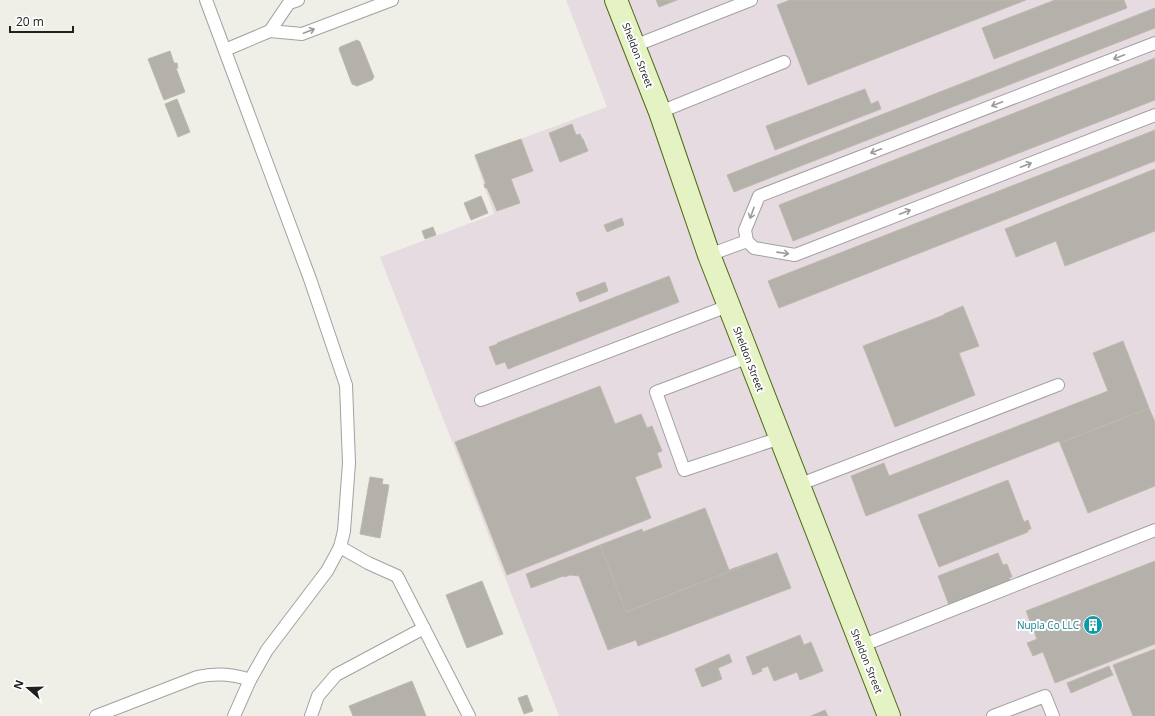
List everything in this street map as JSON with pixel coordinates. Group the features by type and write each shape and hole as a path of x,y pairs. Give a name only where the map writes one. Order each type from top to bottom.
{"main road":[{"name":"Sheldon Street","path":"616,0 660,112 728,306 889,716"}],"lane":[{"path":"206,0 226,50 310,279 346,386 350,463 344,531 340,547 327,571 267,650 250,680 234,716"},
{"path":"270,31 289,3 298,0"},
{"path":"226,50 270,31 302,34 392,0"},
{"path":"634,46 750,0"},
{"path":"1155,43 759,196 745,230 746,241 754,248 795,255 1155,115"},
{"path":"660,112 784,62"},
{"path":"709,255 746,241"},
{"path":"481,400 728,306"},
{"path":"749,357 656,392 684,470 780,438"},
{"path":"798,486 1058,385"},
{"path":"861,646 1155,530"},
{"path":"340,547 368,563 397,576 469,716"},
{"path":"311,716 318,696 336,675 424,628"},
{"path":"96,716 204,675 230,675 250,680"},
{"path":"993,716 1046,696 1053,716"}],"shaded area":[{"path":"566,0 1155,0 1155,716 559,716 380,257 494,214 474,156 607,107"}],"building":[{"path":"656,0 677,0 659,7"},
{"path":"790,0 1026,0 808,85 777,5"},
{"path":"1055,0 1124,0 1127,8 994,59 982,28"},
{"path":"1155,8 1155,28 734,192 727,175"},
{"path":"357,40 360,42 374,77 372,80 357,86 352,84 339,49 340,47"},
{"path":"170,51 174,63 177,63 178,68 176,68 185,92 164,100 148,59"},
{"path":"1155,58 1155,100 793,241 779,205"},
{"path":"865,89 871,104 878,101 881,109 775,150 766,126"},
{"path":"177,99 190,132 178,137 165,104"},
{"path":"572,124 576,135 580,134 588,151 560,162 549,133"},
{"path":"1155,130 1155,161 779,308 768,281"},
{"path":"521,139 533,171 511,179 520,203 497,211 487,188 485,188 484,184 486,184 475,155"},
{"path":"1155,169 1155,231 1065,266 1056,241 1016,257 1005,229"},
{"path":"481,196 488,213 471,220 464,203"},
{"path":"622,218 624,225 607,232 604,225"},
{"path":"433,227 436,235 425,239 422,231"},
{"path":"669,276 679,302 508,369 505,362 496,365 489,347"},
{"path":"605,282 608,291 580,302 576,293"},
{"path":"963,306 979,346 959,353 975,395 895,427 863,346 944,315"},
{"path":"1123,341 1149,408 1060,443 1059,441 866,516 851,476 884,463 889,476 1108,391 1093,353"},
{"path":"600,386 615,424 641,414 647,428 652,426 662,451 657,453 662,467 635,477 651,518 507,575 455,442"},
{"path":"1149,408 1155,422 1155,486 1088,513 1060,443"},
{"path":"370,477 383,479 382,484 389,485 380,538 360,534"},
{"path":"1008,480 1024,522 1028,520 1031,529 1028,530 1028,532 939,567 918,515"},
{"path":"705,508 729,570 777,553 626,612 600,545 642,529 643,532"},
{"path":"600,545 626,612 777,553 791,588 638,646 636,640 608,650 579,576 563,576 531,588 526,574"},
{"path":"998,553 1003,565 1007,564 1012,577 1009,578 1010,581 949,605 938,576"},
{"name":"Nupla Co LLC","path":"1155,561 1155,644 1055,683 1043,652 1033,656 1027,643 1037,639 1026,611"},
{"path":"482,581 503,634 467,648 446,595"},
{"path":"800,635 804,645 811,642 823,671 800,680 797,672 774,681 768,666 761,669 762,671 753,675 746,657"},
{"path":"1155,649 1155,716 1133,716 1113,665"},
{"path":"729,654 732,662 718,668 722,679 702,687 695,669"},
{"path":"1109,666 1113,675 1071,693 1067,683"},
{"path":"412,681 426,716 353,716 349,706"},
{"path":"527,695 533,711 524,714 518,698"},
{"path":"825,710 828,716 811,716"}],"place":[{"name":"Nupla Co LLC","path":"1093,625"}]}
